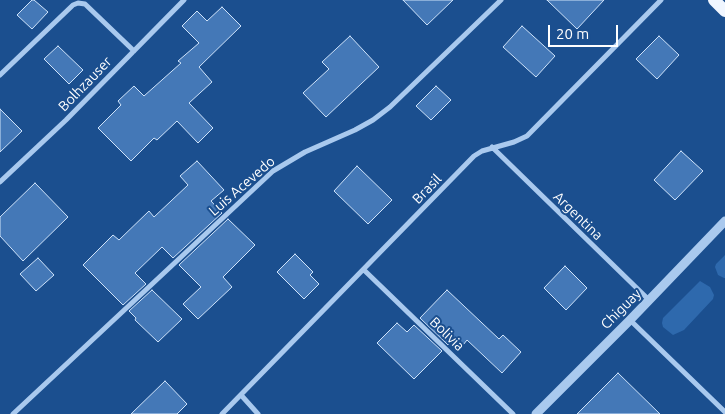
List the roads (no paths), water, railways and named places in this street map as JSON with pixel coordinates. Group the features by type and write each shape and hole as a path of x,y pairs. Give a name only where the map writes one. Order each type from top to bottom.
{"main road":[{"path":"714,0 725,11"}],"street":[{"name":"Bolhzauser","path":"0,182 66,120 184,0"},
{"name":"Luis Acevedo","path":"13,414 273,171 305,152 355,130 390,108 502,0"},
{"name":"Brasil","path":"222,414 474,156 492,147 514,142 526,136 661,0"},
{"path":"0,75 78,3 85,4 134,51"},
{"name":"Argentina","path":"492,147 649,300"},
{"name":"Chiguay","path":"536,414 725,221"},
{"name":"Bolivia","path":"364,270 513,414"},
{"path":"630,320 725,412"},
{"path":"241,396 258,414"}]}
